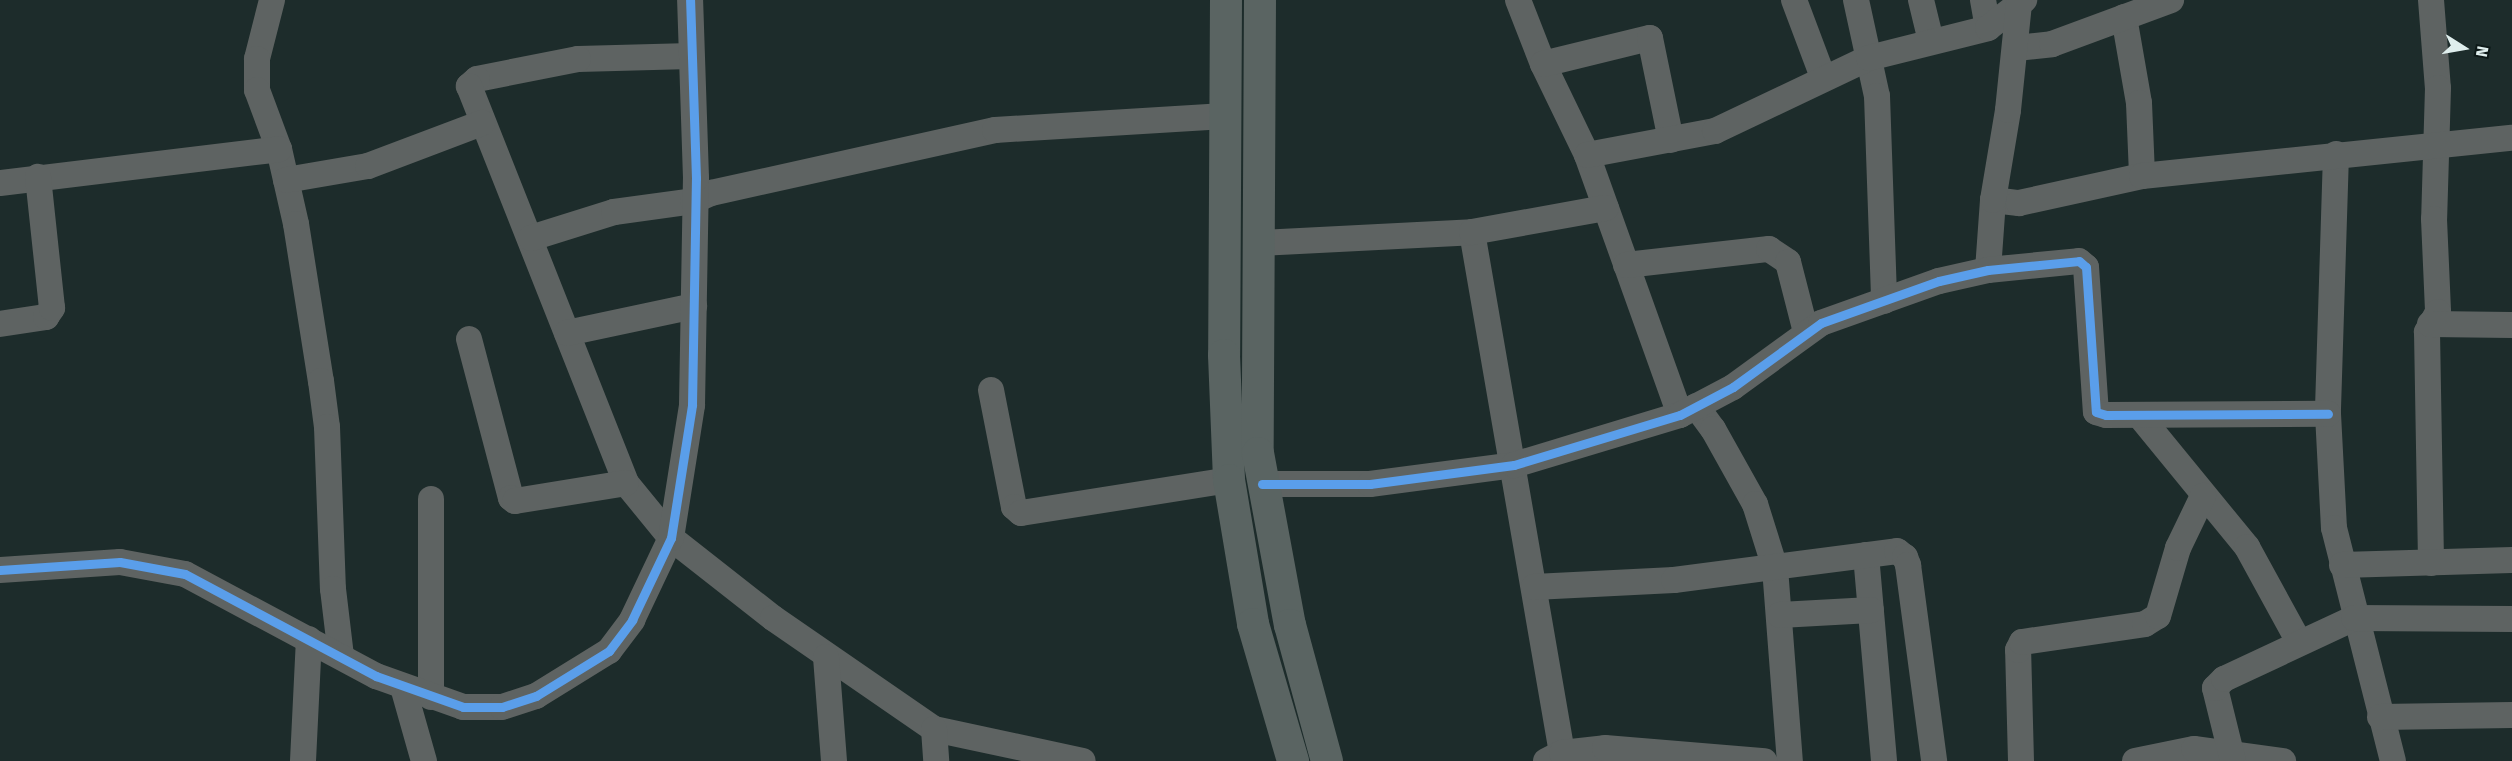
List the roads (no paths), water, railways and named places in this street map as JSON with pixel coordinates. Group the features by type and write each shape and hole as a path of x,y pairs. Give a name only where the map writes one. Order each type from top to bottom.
{"main road":[{"path":"1226,0 1224,355 1229,480 1253,624 1293,761"},
{"path":"1260,0 1256,425 1262,484 1290,625 1327,761"}],"street":[{"path":"272,0 257,59 257,90 279,149 286,180 327,427 333,590 341,656"},
{"path":"0,570 120,562 148,565 185,574 403,687 463,707 502,707 537,696 609,651 632,620 671,538 692,405 694,306 690,0"},
{"path":"1518,0 1543,64 1587,155 1626,265 1688,410 1713,429 1755,504 1775,568 1790,761"},
{"path":"1794,0 1823,77"},
{"path":"1856,0 1869,58 1880,135 1884,301"},
{"path":"1922,0 1930,41"},
{"path":"1983,0 1988,28"},
{"path":"2016,48 2052,44 2171,0"},
{"path":"2431,0 2437,61 2438,312 2430,324 2431,563"},
{"path":"1587,155 1715,131 1749,118 1823,77 1869,58 1988,28 2022,2"},
{"path":"1988,270 1993,200 2022,2"},
{"path":"2124,16 2140,111 2142,176"},
{"path":"1543,64 1650,38 1671,140"},
{"path":"691,56 578,59 471,81 469,86 626,483 671,538 826,657 934,729 1083,761"},
{"path":"531,238 614,212 693,201 711,193 995,130 1225,116"},
{"path":"286,180 368,166 482,123"},
{"path":"1993,200 2019,203 2039,201 2099,183 2142,176 2336,154 2512,138"},
{"path":"0,183 279,149"},
{"path":"2336,154 2328,414 2334,528 2354,618 2393,761"},
{"path":"0,324 46,317 52,308 38,177"},
{"path":"1258,243 1472,232 1606,208"},
{"path":"1472,232 1534,587 1554,757 1605,748 1764,761"},
{"path":"1626,265 1769,249 1788,262 1806,332"},
{"path":"1262,484 1371,484 1514,465 1688,410 1733,387 1806,332 1939,281 1988,270 2084,263 2095,407 2106,415 2328,414"},
{"path":"567,333 694,306"},
{"path":"2430,324 2512,325"},
{"path":"469,339 511,498 514,501 626,483"},
{"path":"991,390 1014,507 1020,513 1229,480"},
{"path":"2139,415 2203,496 2247,546 2299,642"},
{"path":"2021,761 2018,650 2022,642 2145,624 2158,616 2178,548 2203,496"},
{"path":"431,499 431,697"},
{"path":"1534,587 1674,580 1897,551 1905,556 1934,761"},
{"path":"1866,555 1884,761"},
{"path":"2342,565 2512,560"},
{"path":"1780,615 1871,610"},
{"path":"2233,757 2216,683 2354,618 2512,619"},
{"path":"303,761 309,639"},
{"path":"826,657 834,761"},
{"path":"403,687 424,761"},
{"path":"2380,717 2512,715"},
{"path":"934,729 936,761"},
{"path":"2142,760 2194,749 2233,757 2283,761"}]}
